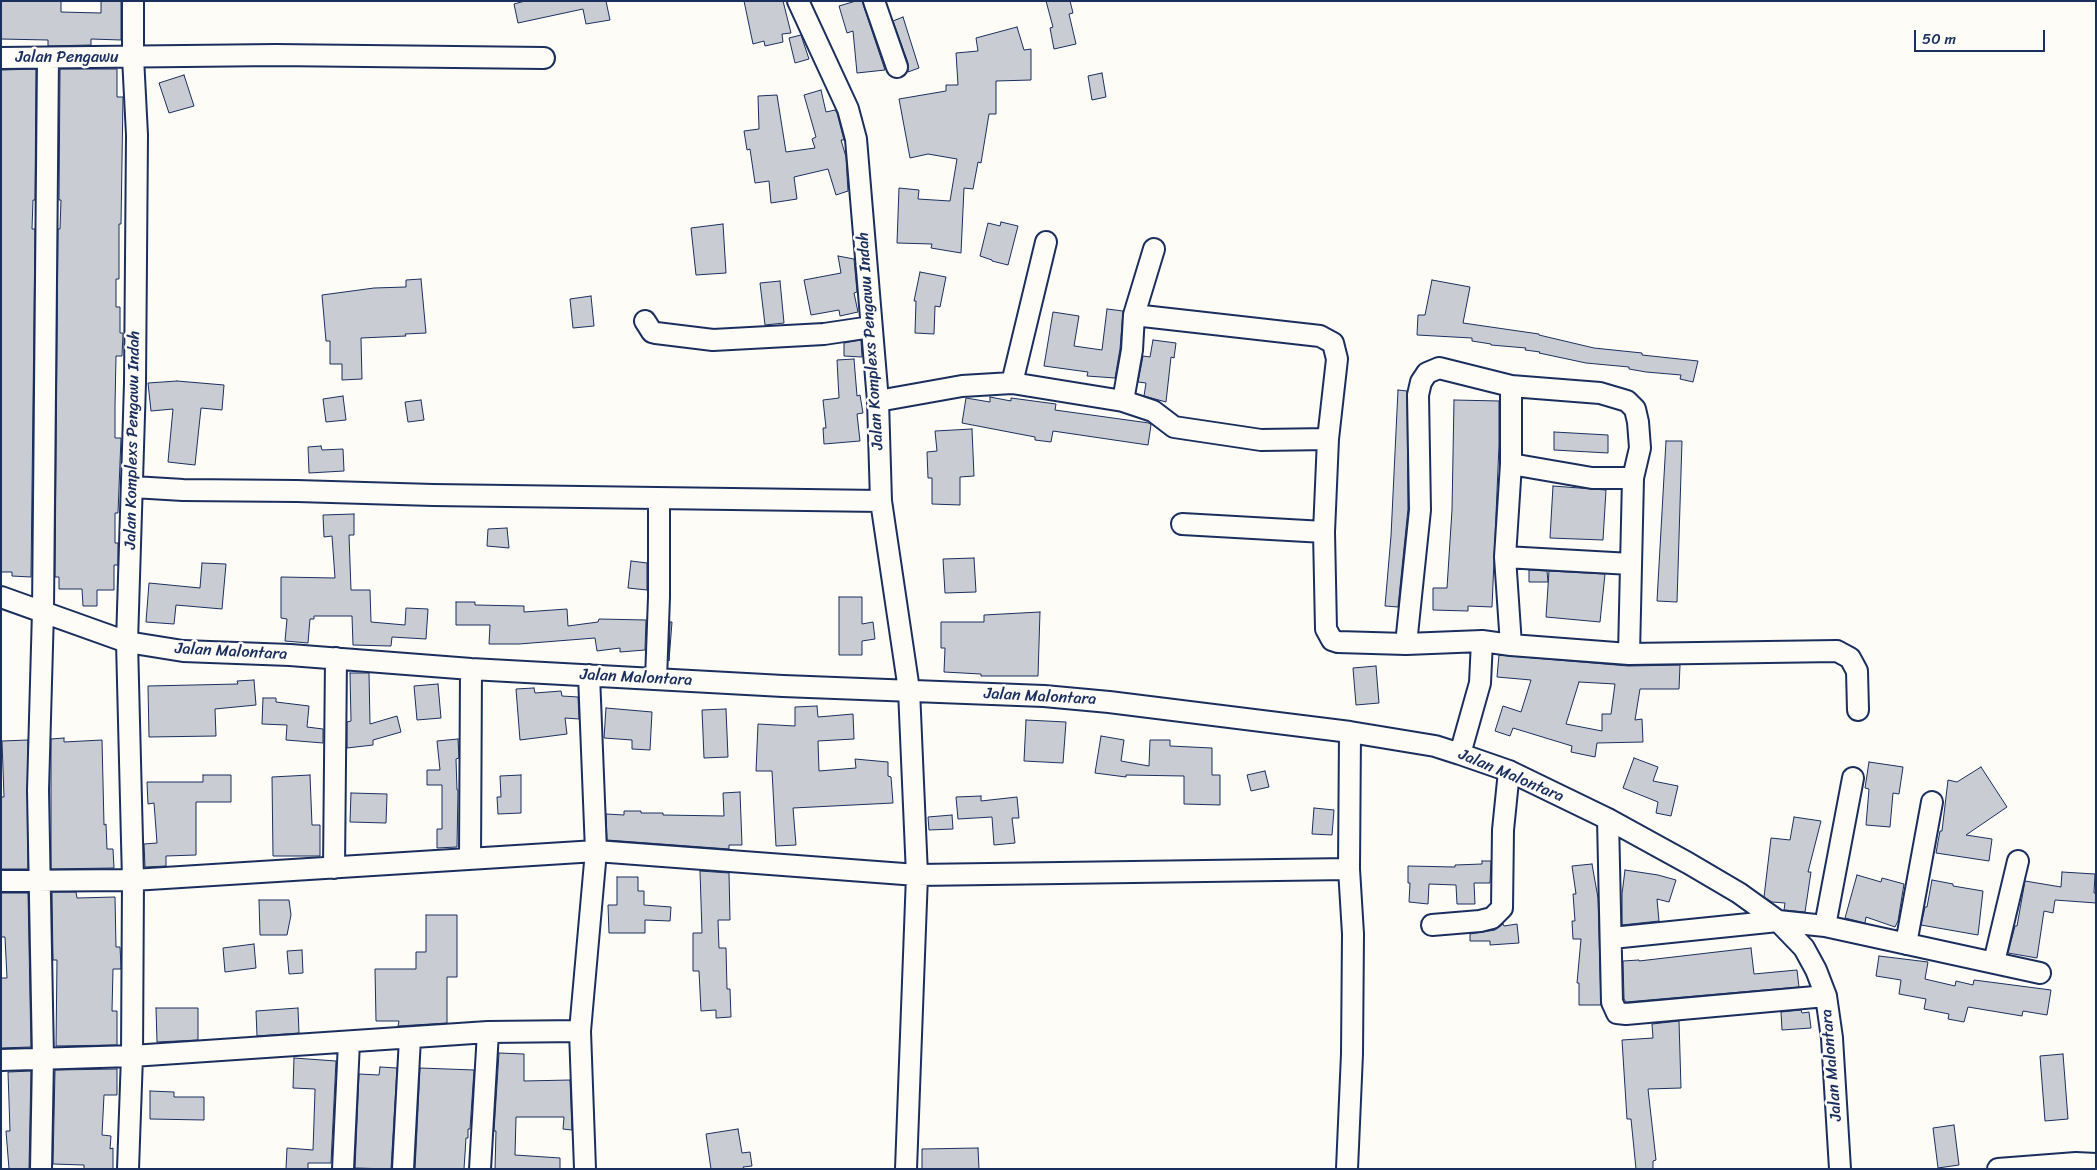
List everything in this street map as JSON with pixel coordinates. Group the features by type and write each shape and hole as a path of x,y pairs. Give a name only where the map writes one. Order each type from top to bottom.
{"street":[{"name":"Jalan Komplexs Pengawu Indah","path":"128,1169 132,1056 133,880 127,642 133,487 137,135 133,58 133,1"},
{"name":"Jalan Komplexs Pengawu Indah","path":"798,1 848,109 853,125 878,401 881,501 909,690 917,876 906,1169"},
{"path":"874,1 897,67"},
{"name":"Jalan Pengawu","path":"1,58 276,55 544,58"},
{"path":"42,1169 43,1058 38,790 43,611 48,58"},
{"path":"1012,384 1046,242"},
{"path":"1123,401 1134,315 1154,249"},
{"path":"1134,315 1320,336 1334,343 1337,359 1328,439 1324,532 1326,629 1329,637 1338,642 1406,644 1482,641 1629,654 1837,651 1850,658 1857,671 1858,710"},
{"path":"645,321 652,332 656,334 712,340 824,334 871,327"},
{"path":"1406,644 1420,510 1418,402 1421,382 1427,374 1438,368 1511,386 1600,393 1627,401 1635,409 1640,431 1640,448 1633,478 1629,654"},
{"path":"878,401 962,386 1012,384 1123,401 1153,411 1174,427 1261,440 1328,439"},
{"path":"1511,386 1511,464 1505,557 1511,645"},
{"path":"1511,464 1592,478 1633,478"},
{"path":"133,487 183,490 660,499 881,501"},
{"path":"656,679 660,499"},
{"path":"1182,524 1324,532"},
{"path":"1505,557 1631,564"},
{"name":"Jalan Malontara","path":"1,597 127,642 183,651 336,658 471,669 656,679 1044,696 1109,702 1350,732 1435,746 1509,771 1608,819 1740,893 1778,921 1804,948 1816,970 1826,996 1832,1038 1840,1169"},
{"path":"1460,754 1480,683 1482,641"},
{"path":"334,868 336,658"},
{"path":"470,859 471,669"},
{"path":"585,1169 580,1031 596,851 589,675"},
{"path":"1347,1169 1352,1054 1353,934 1349,869 1350,732"},
{"path":"1432,925 1492,918 1502,908 1503,830 1509,771"},
{"path":"1825,926 1853,778"},
{"path":"1906,944 1932,802"},
{"path":"1608,819 1612,1002 1617,1013 1626,1014 1826,996"},
{"path":"1,881 133,880 596,851 917,876 1349,869"},
{"path":"1994,962 2018,860"},
{"path":"1612,938 1778,921 1825,926 2040,973"},
{"path":"1,1060 132,1056 488,1032 580,1031"},
{"path":"480,1169 488,1032"},
{"path":"403,1169 410,1038"},
{"path":"343,1169 349,1042"},
{"path":"1998,1169 2076,1163 2096,1164"}],"building":[{"path":"1,1 61,1 61,12 101,13 101,1 121,1 121,40 91,39 91,45 48,46 48,40 1,39"},
{"path":"525,1 606,1 610,20 586,24 583,9 518,23 514,4"},
{"path":"744,1 783,1 791,33 782,34 783,42 765,46 764,41 753,44"},
{"path":"862,1 885,70 857,73 853,31 847,33 839,6"},
{"path":"1046,1 1070,1 1073,13 1069,14 1076,44 1054,49 1050,28 1053,27"},
{"path":"903,17 919,68 908,72 908,63 893,21"},
{"path":"1017,27 1024,50 1031,49 1031,80 996,81 996,114 989,114 981,163 978,162 973,189 964,188 961,253 931,248 932,244 897,243 899,188 919,190 918,199 950,201 957,159 928,154 910,158 899,99 946,91 946,85 958,85 956,53 978,51 976,38"},
{"path":"801,35 809,59 795,63 789,38"},
{"path":"36,69 35,200 33,200 32,229 35,229 31,577 12,576 12,572 1,572 1,70"},
{"path":"60,69 117,69 117,97 123,97 119,279 116,279 116,307 120,307 120,333 123,333 122,356 116,356 115,438 121,438 118,513 115,513 115,543 118,543 118,565 114,565 114,590 97,590 97,606 83,606 82,589 59,589 59,577 55,577 58,229 60,229 61,200 59,200"},
{"path":"1102,73 1106,97 1092,100 1088,76"},
{"path":"184,75 194,106 169,113 159,83"},
{"path":"821,90 826,112 835,110 837,113 844,140 841,140 846,157 848,191 836,195 828,169 794,177 797,199 771,203 769,181 755,183 750,149 747,150 744,131 759,129 758,96 777,95 786,152 815,148 812,139 816,137 804,95"},
{"path":"1001,222 1018,226 1008,265 980,256 988,223 1000,226"},
{"path":"723,224 726,273 696,275 691,228"},
{"path":"838,256 854,259 857,292 854,293 858,312 840,316 839,310 811,315 804,280 841,273"},
{"path":"920,272 946,277 940,307 935,306 934,334 915,333 916,301 914,301"},
{"path":"421,279 426,333 361,338 362,379 342,380 342,364 330,364 330,341 326,341 322,295 374,288 406,287 406,280"},
{"path":"1432,280 1470,287 1463,323 1539,334 1594,348 1698,361 1693,382 1680,379 1681,375 1586,363 1525,350 1526,348 1491,345 1472,341 1472,338 1417,335 1418,315 1425,315"},
{"path":"780,281 784,323 765,325 760,283"},
{"path":"591,296 594,326 573,328 570,299"},
{"path":"1107,309 1123,311 1120,349 1115,378 1087,376 1088,372 1044,366 1053,312 1079,316 1074,346 1102,350"},
{"path":"861,340 862,357 844,356 844,343"},
{"path":"1153,340 1176,343 1174,358 1171,357 1166,402 1144,396 1146,383 1138,382 1143,356 1150,357"},
{"path":"854,359 857,396 860,395 863,413 857,414 860,441 824,444 823,428 826,428 823,400 839,398 837,360"},
{"path":"177,381 224,385 222,410 201,408 195,465 168,462 173,409 151,411 148,383"},
{"path":"1398,390 1407,391 1408,509 1398,607 1385,606 1391,536"},
{"path":"343,396 346,420 326,422 323,399"},
{"path":"990,397 1011,401 1011,398 1056,404 1055,410 1149,423 1151,425 1148,445 1053,431 1051,442 1035,440 1035,437 962,423 966,398 990,402"},
{"path":"421,400 424,420 408,422 405,402"},
{"path":"1454,400 1499,401 1492,607 1468,606 1468,611 1433,610 1433,588 1447,588 1452,510"},
{"path":"972,429 974,476 960,477 960,505 932,504 932,478 928,478 927,452 937,451 935,431"},
{"path":"1554,432 1608,435 1608,453 1554,450"},
{"path":"1666,441 1682,441 1677,602 1657,601"},
{"path":"321,446 322,450 343,449 344,471 309,473 308,447"},
{"path":"1553,486 1606,490 1603,540 1550,538"},
{"path":"354,514 354,535 349,535 351,590 370,590 371,622 405,625 406,608 428,609 426,639 392,637 391,646 353,645 352,616 314,616 314,619 310,619 308,643 285,641 287,619 281,618 281,577 335,578 332,536 324,537 323,515"},
{"path":"507,528 509,548 487,546 488,529"},
{"path":"974,558 976,592 945,593 943,559"},
{"path":"631,561 647,563 647,590 628,588"},
{"path":"202,563 226,564 222,609 176,605 174,624 146,622 149,583 200,588"},
{"path":"1529,570 1547,571 1548,582 1529,582"},
{"path":"1549,571 1605,574 1600,622 1546,617"},
{"path":"839,597 862,597 862,624 873,622 875,639 862,641 862,655 839,655"},
{"path":"456,602 475,602 475,605 524,606 524,612 567,609 568,626 598,622 599,619 646,620 645,650 620,652 620,648 597,651 595,638 519,644 489,644 490,625 456,625"},
{"path":"1040,612 1038,676 981,676 981,674 944,672 945,648 941,648 941,622 984,622 984,615"},
{"path":"670,622 672,622 669,661"},
{"path":"1499,655 1628,666 1680,665 1679,689 1640,689 1635,720 1642,719 1643,742 1597,743 1595,757 1571,752 1572,746 1513,728 1510,736 1495,731 1503,706 1521,712 1531,680 1497,677","holes":["1579,682 1615,684 1611,714 1602,714 1602,731 1566,724"]},
{"path":"1376,666 1379,703 1356,705 1353,668"},
{"path":"350,673 369,673 370,724 397,716 401,732 373,740 373,745 347,748 347,722 351,721"},
{"path":"254,680 256,705 215,709 216,736 149,737 148,686 238,684 237,681"},
{"path":"438,684 441,718 417,720 414,686"},
{"path":"534,688 535,693 561,691 562,696 578,697 579,719 565,718 567,734 520,740 516,689"},
{"path":"263,698 276,698 276,702 309,706 307,727 323,729 323,743 286,740 287,725 262,724"},
{"path":"817,706 818,717 853,714 854,739 818,741 819,771 856,768 855,759 888,762 888,776 891,777 893,803 793,808 796,845 776,846 772,771 756,771 758,724 795,726 795,707"},
{"path":"606,708 652,712 650,750 632,749 632,740 604,738"},
{"path":"726,709 728,757 704,758 702,710"},
{"path":"1026,720 1066,722 1063,763 1024,761"},
{"path":"1101,736 1124,740 1121,761 1149,766 1150,740 1170,740 1170,746 1212,748 1212,775 1220,775 1220,805 1184,804 1184,776 1126,775 1126,777 1095,773"},
{"path":"64,738 64,742 102,740 104,825 106,824 107,849 113,849 114,868 51,869 51,739"},
{"path":"458,739 459,758 456,759 458,790 457,847 437,848 437,829 442,829 442,785 427,785 427,770 440,770 437,741"},
{"path":"28,740 28,869 1,869 1,797 4,797 2,741"},
{"path":"1634,758 1658,767 1653,781 1678,786 1671,816 1656,813 1658,802 1623,788"},
{"path":"1869,762 1903,767 1899,794 1893,793 1890,827 1866,825 1869,789 1865,788"},
{"path":"1981,767 2007,807 1966,835 1992,839 1989,861 1936,853 1940,831 1942,831 1948,780 1957,782"},
{"path":"1265,771 1269,787 1251,791 1247,775"},
{"path":"203,775 231,775 231,802 196,802 196,855 166,856 166,866 145,867 144,844 157,843 154,803 148,804 147,782 203,782"},
{"path":"310,775 312,825 320,825 320,856 273,856 272,777"},
{"path":"521,775 521,813 498,814 497,797 501,797 500,776"},
{"path":"740,792 742,845 729,845 729,849 607,840 606,814 624,815 624,811 641,811 641,813 663,813 663,815 724,816 723,793"},
{"path":"351,793 387,794 386,823 350,822"},
{"path":"981,796 981,801 1017,797 1019,818 1012,818 1015,843 994,845 992,817 958,819 956,797"},
{"path":"1314,808 1334,810 1332,835 1312,834"},
{"path":"952,815 953,829 929,830 928,817"},
{"path":"1794,817 1821,821 1808,872 1811,872 1805,912 1784,910 1785,903 1772,902 1764,897 1771,838 1790,840"},
{"path":"1482,861 1491,861 1490,883 1474,883 1475,904 1457,904 1456,885 1429,884 1428,904 1409,902 1410,883 1408,883 1408,866 1455,867 1455,865 1482,864"},
{"path":"1592,864 1598,898 1601,1005 1579,1005 1579,983 1577,983 1581,939 1573,939 1572,921 1575,921 1573,894 1576,894 1572,866"},
{"path":"1625,870 1676,880 1669,902 1657,899 1659,921 1622,925 1622,894"},
{"path":"700,871 729,873 730,920 718,920 719,948 726,948 727,989 730,989 731,1017 716,1018 716,1010 701,1011 699,971 693,971 693,933 702,933"},
{"path":"2062,872 2095,874 2094,893 2096,893 2096,903 2055,900 2053,913 2044,911 2037,958 2008,953 2015,926 2017,926 2025,881 2061,887"},
{"path":"1857,875 1881,882 1882,878 1904,884 1898,921 1895,927 1866,917 1865,923 1845,918"},
{"path":"617,877 638,877 638,891 644,891 644,905 671,907 670,921 645,920 645,933 609,933 608,905 617,905"},
{"path":"1932,880 1983,891 1978,935 1921,925 1925,907 1927,907"},
{"path":"52,892 76,892 77,898 115,897 116,947 120,947 121,966 121,969 113,969 112,1011 117,1011 117,1045 56,1046 57,960 53,960"},
{"path":"1,893 28,893 31,1047 1,1048 1,978 7,978 5,937 1,937"},
{"path":"259,900 289,900 291,915 287,935 260,935"},
{"path":"426,915 457,915 457,977 447,977 447,1023 398,1026 399,1021 376,1021 375,969 416,969 416,952 426,952"},
{"path":"1503,924 1504,926 1517,924 1519,943 1490,945 1490,941 1470,941 1470,934 1495,930"},
{"path":"254,944 256,968 225,972 223,948"},
{"path":"1751,948 1754,974 1797,970 1799,987 1626,1002 1624,999 1623,961 1639,961"},
{"path":"302,950 303,973 289,974 287,951"},
{"path":"1879,956 1928,962 1925,979 1955,986 1956,981 1973,985 1974,980 2051,990 2047,1015 2023,1011 2022,1016 1968,1007 1964,1022 1948,1019 1949,1014 1924,1009 1926,999 1899,994 1901,980 1876,976"},
{"path":"156,1008 198,1008 198,1040 157,1042"},
{"path":"298,1008 299,1033 257,1036 256,1011"},
{"path":"1801,1010 1802,1013 1809,1012 1811,1028 1782,1030 1781,1012"},
{"path":"1679,1021 1681,1088 1648,1089 1656,1160 1653,1161 1653,1169 1636,1169 1631,1119 1627,1119 1622,1040 1653,1038 1652,1024"},
{"path":"499,1053 524,1054 524,1081 570,1080 572,1130 563,1129 564,1117 516,1117 515,1155 560,1158 560,1169 495,1169 496,1131 494,1131"},
{"path":"2063,1054 2068,1119 2045,1121 2040,1056"},
{"path":"294,1058 336,1061 331,1163 308,1163 308,1169 286,1169 287,1148 313,1150 315,1089 293,1088"},
{"path":"380,1067 397,1068 391,1169 355,1168 359,1074 379,1075"},
{"path":"420,1068 474,1070 470,1129 468,1129 468,1138 466,1138 464,1169 415,1169"},
{"path":"117,1069 117,1095 104,1095 102,1135 111,1136 110,1149 113,1148 113,1169 84,1169 84,1165 53,1164 55,1070"},
{"path":"31,1071 29,1169 9,1169 6,1131 10,1131 8,1072"},
{"path":"150,1091 174,1092 174,1097 204,1097 204,1120 150,1119"},
{"path":"1954,1125 1959,1165 1938,1168 1933,1128"},
{"path":"738,1129 742,1153 750,1152 752,1166 743,1167 744,1169 711,1169 706,1134"},
{"path":"978,1148 979,1169 922,1169 922,1149"}]}
